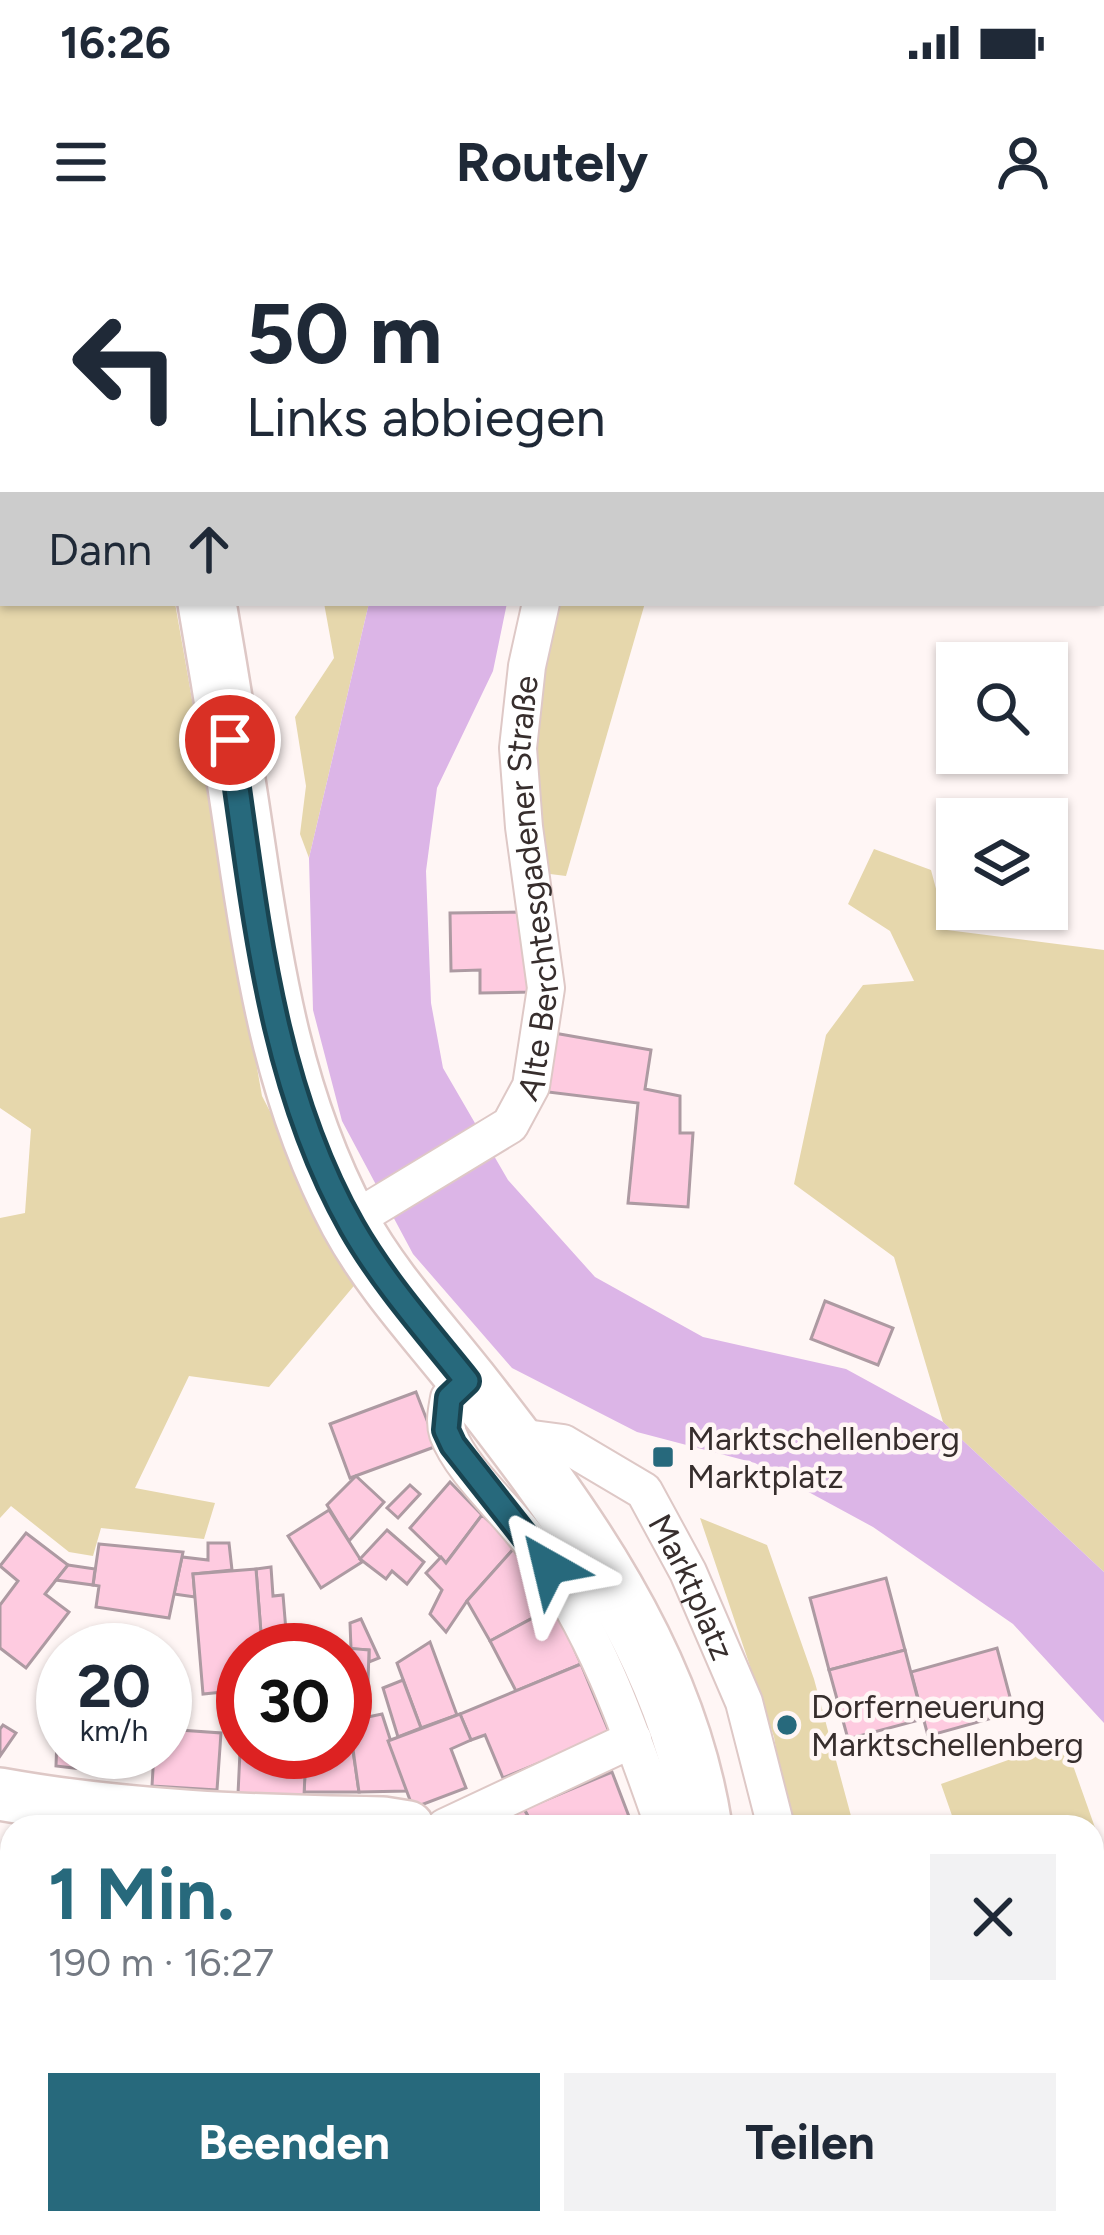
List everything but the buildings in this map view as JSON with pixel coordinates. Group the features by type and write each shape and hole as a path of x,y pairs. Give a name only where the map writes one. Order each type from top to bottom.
{"main road":[{"path":"207,606 274,1017 323,1169 369,1212 398,1295 510,1436 569,1517 626,1608 683,1743 700,1815"}],"street":[{"name":"Alte Berchtesgadener Straße","path":"369,1212 510,1125 530,1086 546,988 518,748 526,666 540,606"},
{"path":"467,1381 449,1398 446,1430 584,1621 614,1686 660,1815"},
{"name":"Marktplatz","path":"510,1436 562,1444 644,1491 688,1572 744,1702 773,1815"},
{"path":"471,1815 633,1739"},
{"path":"0,1794 166,1815"}],"shaded area":[{"path":"0,606 176,606 262,1096 358,1281 269,1387 189,1376 135,1488 215,1503 204,1539 101,1528 93,1556 69,1552 11,1506 0,1518 0,1218 25,1213 31,1129 0,1108"},
{"path":"325,606 368,606 309,858 300,834 306,786 295,717 334,658"},
{"path":"368,606 506,606 493,671 437,788 426,871 431,1003 443,1068 508,1180 595,1277 703,1337 846,1369 943,1422 1104,1572 1104,1723 1013,1624 873,1527 755,1463 637,1432 512,1368 413,1254 342,1121 313,1010 309,858"},
{"path":"552,606 644,606 566,876 542,873 531,753"},
{"path":"874,849 931,870 936,930 1104,950 1104,1572 943,1422 894,1257 794,1184 826,1035 863,985 914,981 890,931 848,904"},
{"path":"700,1518 767,1545 814,1679 851,1815 787,1815 774,1737"},
{"path":"1064,1740 1091,1815 952,1815 941,1784"}],"place":[{"name":"Marktschellenberg Marktplatz","path":"663,1457"},
{"name":"Dorferneuerung Marktschellenberg","path":"787,1725"}],"route":[{"path":"230,740 274,1017 323,1169 375,1265 467,1381 449,1398 446,1430 453,1445 549,1567"}]}
